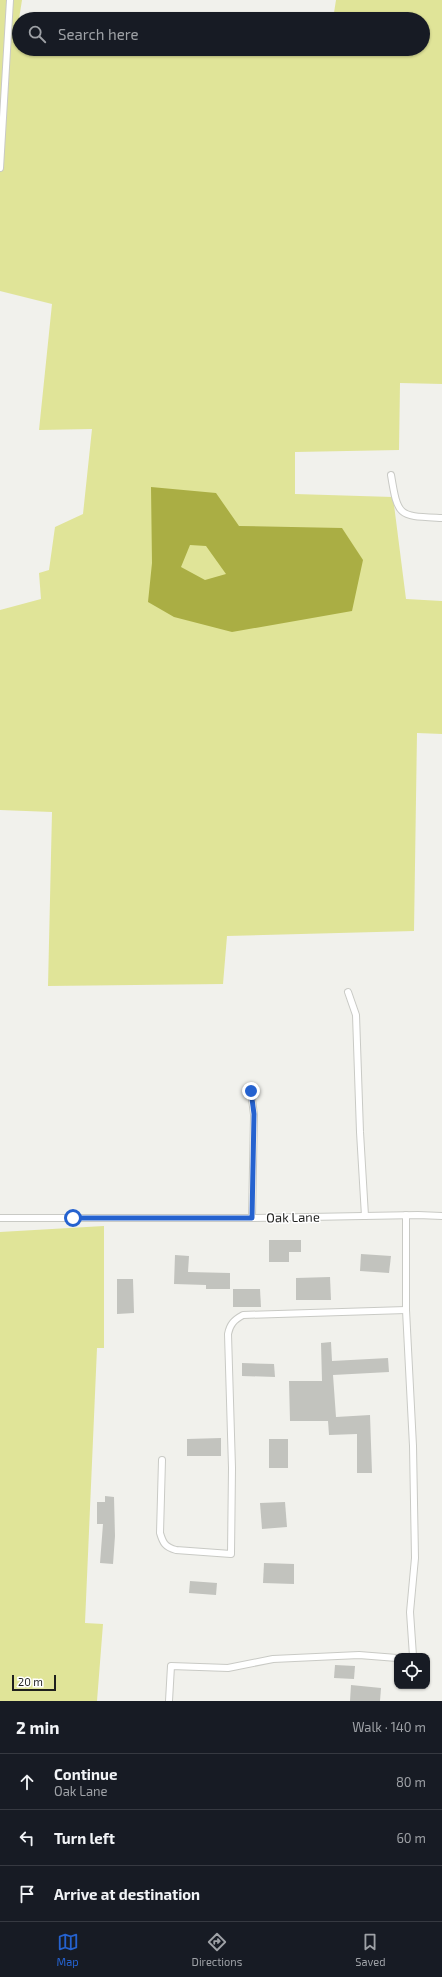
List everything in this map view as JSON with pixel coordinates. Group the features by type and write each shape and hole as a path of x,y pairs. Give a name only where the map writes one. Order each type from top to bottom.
{"lane":[{"path":"0,168 10,0"},
{"path":"392,475 397,502 402,512 417,516 442,518"},
{"path":"348,992 356,1015 360,1132 365,1216"},
{"path":"251,1091 254,1114 252,1218"},
{"path":"406,1215 406,1310 413,1446 415,1558 410,1612 413,1653"},
{"name":"Oak Lane","path":"0,1218 442,1216"},
{"path":"162,1460 160,1533 162,1542 168,1548 176,1550 231,1554 232,1468 228,1334 229,1327 234,1320 243,1315 406,1310"},
{"path":"169,1701 171,1666 228,1668 273,1659 359,1655 394,1658"}],"green space":[{"path":"0,0 22,0 20,12 12,12 12,56 430,56 430,12 334,12 336,0 442,0 442,384 400,383 399,450 295,452 295,494 393,497 406,599 442,601 442,734 417,733 414,931 227,936 223,984 48,986 52,812 0,810 0,610 41,599 39,573 49,570 55,527 83,514 92,429 39,430 52,304 0,291"},
{"path":"104,1226 104,1348 97,1348 85,1623 103,1624 97,1701 0,1701 0,1232"}],"shaded area":[{"path":"151,487 216,493 239,526 342,528 363,560 352,611 232,632 174,617 148,602 152,563","holes":["190,545 206,546 226,574 205,580 181,567"]}],"building":[{"path":"269,1240 301,1240 301,1252 289,1252 289,1262 269,1262"},
{"path":"361,1254 391,1256 389,1273 360,1271"},
{"path":"175,1255 189,1256 188,1272 230,1273 230,1289 206,1289 206,1285 174,1284"},
{"path":"330,1277 331,1300 296,1300 296,1278"},
{"path":"117,1279 133,1279 134,1313 117,1314"},
{"path":"233,1289 260,1289 261,1307 233,1307"},
{"path":"331,1342 332,1361 388,1358 389,1372 333,1375 336,1417 370,1415 372,1473 357,1473 357,1434 329,1435 328,1421 290,1421 289,1381 322,1381 321,1343"},
{"path":"242,1363 274,1364 275,1377 242,1376"},
{"path":"221,1438 221,1456 187,1456 187,1439"},
{"path":"269,1439 288,1439 288,1468 269,1468"},
{"path":"105,1496 114,1497 115,1536 113,1564 100,1563 103,1524 97,1524 97,1502 105,1502"},
{"path":"285,1502 287,1527 262,1529 260,1503"},
{"path":"264,1563 294,1564 294,1584 263,1583"},
{"path":"190,1581 217,1583 216,1595 189,1593"},
{"path":"335,1665 355,1666 354,1679 334,1678"},
{"path":"351,1685 381,1688 380,1701 350,1701"}],"route":[{"path":"73,1218 252,1218 254,1114 251,1091"}]}
